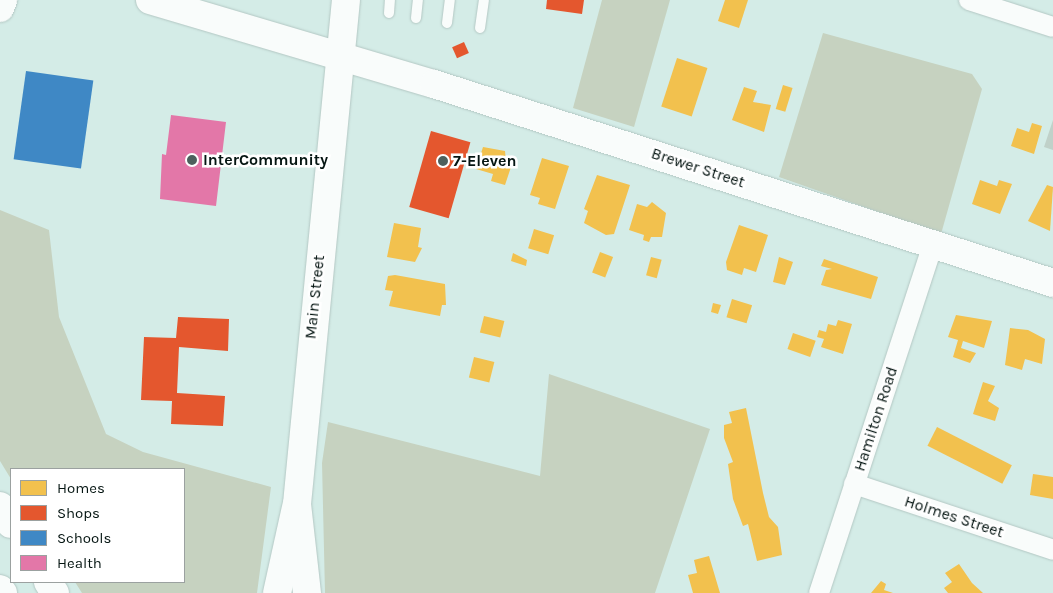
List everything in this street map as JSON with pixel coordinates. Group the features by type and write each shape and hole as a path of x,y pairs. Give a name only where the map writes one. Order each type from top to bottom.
{"main road":[{"path":"0,8 4,0"},
{"name":"Brewer Street","path":"150,0 434,84 1053,283"},
{"name":"Main Street","path":"276,593 297,504 346,0"},
{"path":"297,504 307,593"},
{"path":"0,506 10,522"},
{"path":"0,589 3,593"}],"street":[{"path":"969,0 1007,6 1053,27"},
{"name":"Hamilton Road","path":"819,593 933,244"},
{"name":"Holmes Street","path":"854,484 1053,550"}],"lane":[{"path":"389,13 390,0"},
{"path":"416,18 418,0"},
{"path":"447,23 450,0"},
{"path":"480,28 484,0"}],"green space":[{"path":"602,0 670,0 634,127 573,108"},
{"path":"823,33 972,74 982,89 941,234 779,177"},
{"path":"0,210 49,230 59,317 106,434 143,452 271,487 257,593 82,593 76,583 185,583 185,468 10,468 10,477 0,461"},
{"path":"549,374 710,429 655,593 325,593 322,463 328,422 540,476"}],"building: Homes":[{"path":"725,0 748,0 739,28 718,21"},
{"path":"677,58 707,68 692,116 661,107"},
{"path":"783,85 793,88 785,112 776,109"},
{"path":"744,87 757,91 753,102 771,105 764,132 732,120"},
{"path":"1032,123 1042,126 1034,154 1011,146 1017,128 1029,132"},
{"path":"483,147 505,151 506,161 512,164 505,185 491,181 493,174 476,169"},
{"path":"542,158 569,166 555,209 538,204 540,198 530,195"},
{"path":"597,175 630,185 614,234 606,235 584,223 588,211 584,209"},
{"path":"980,180 997,186 999,180 1012,184 1000,214 972,204"},
{"path":"1047,185 1053,187 1050,231 1028,221"},
{"path":"652,202 666,213 662,237 651,237 649,242 643,240 644,235 629,230 637,204 647,207"},
{"path":"394,223 421,228 418,247 422,248 415,262 387,257"},
{"path":"739,225 768,235 756,272 744,268 742,275 727,270 726,262"},
{"path":"534,229 554,235 548,254 528,248"},
{"path":"600,252 613,257 605,278 592,273"},
{"path":"513,253 527,260 526,266 511,261"},
{"path":"651,257 662,260 657,278 646,275"},
{"path":"779,257 793,262 785,285 773,282"},
{"path":"824,259 878,277 871,299 821,285 826,270 832,269 821,266"},
{"path":"395,275 445,284 446,305 442,305 440,316 389,306 393,291 385,290 388,276"},
{"path":"732,299 752,305 747,323 726,317"},
{"path":"713,303 721,305 718,314 711,312"},
{"path":"956,315 992,321 984,348 963,341 961,348 976,353 970,363 953,357 958,340 948,337"},
{"path":"484,316 504,321 500,338 480,332"},
{"path":"838,320 852,324 843,354 821,347 824,339 817,337 819,330 826,332 828,324 836,326"},
{"path":"1010,328 1028,330 1045,339 1042,364 1025,359 1022,370 1005,365"},
{"path":"793,333 816,341 810,357 787,349"},
{"path":"474,357 494,362 489,382 469,377"},
{"path":"983,382 995,386 988,401 999,408 995,421 973,414"},
{"path":"746,408 763,493 769,517 778,527 782,555 757,561 748,524 743,526 733,499 728,464 733,462 724,438 724,425 732,423 729,412"},
{"path":"937,427 1012,465 1002,484 927,446"},
{"path":"1033,474 1053,477 1053,499 1030,495"},
{"path":"709,556 720,593 693,593 688,575 697,573 694,560"},
{"path":"959,564 972,583 983,593 948,593 944,588 952,582 945,573"},
{"path":"881,581 886,584 884,590 893,593 871,593"}],"building: Shops":[{"path":"547,0 584,0 582,14 546,9"},
{"path":"464,42 469,53 457,58 452,47"},
{"name":"7-Eleven","path":"431,131 470,142 449,218 409,207"},
{"path":"178,317 229,319 228,351 179,347 177,393 225,396 223,426 171,424 172,401 141,400 144,337 176,338"}],"building: Schools":[{"path":"26,71 93,80 81,169 14,159"}],"building: Health":[{"name":"InterCommunity","path":"171,115 226,122 216,206 160,199 162,154 166,155"}],"building: Other":[{"path":"1053,120 1053,150 1044,147"}],"place":[{"name":"InterCommunity","path":"192,160"},
{"name":"7-Eleven","path":"443,161"}]}
